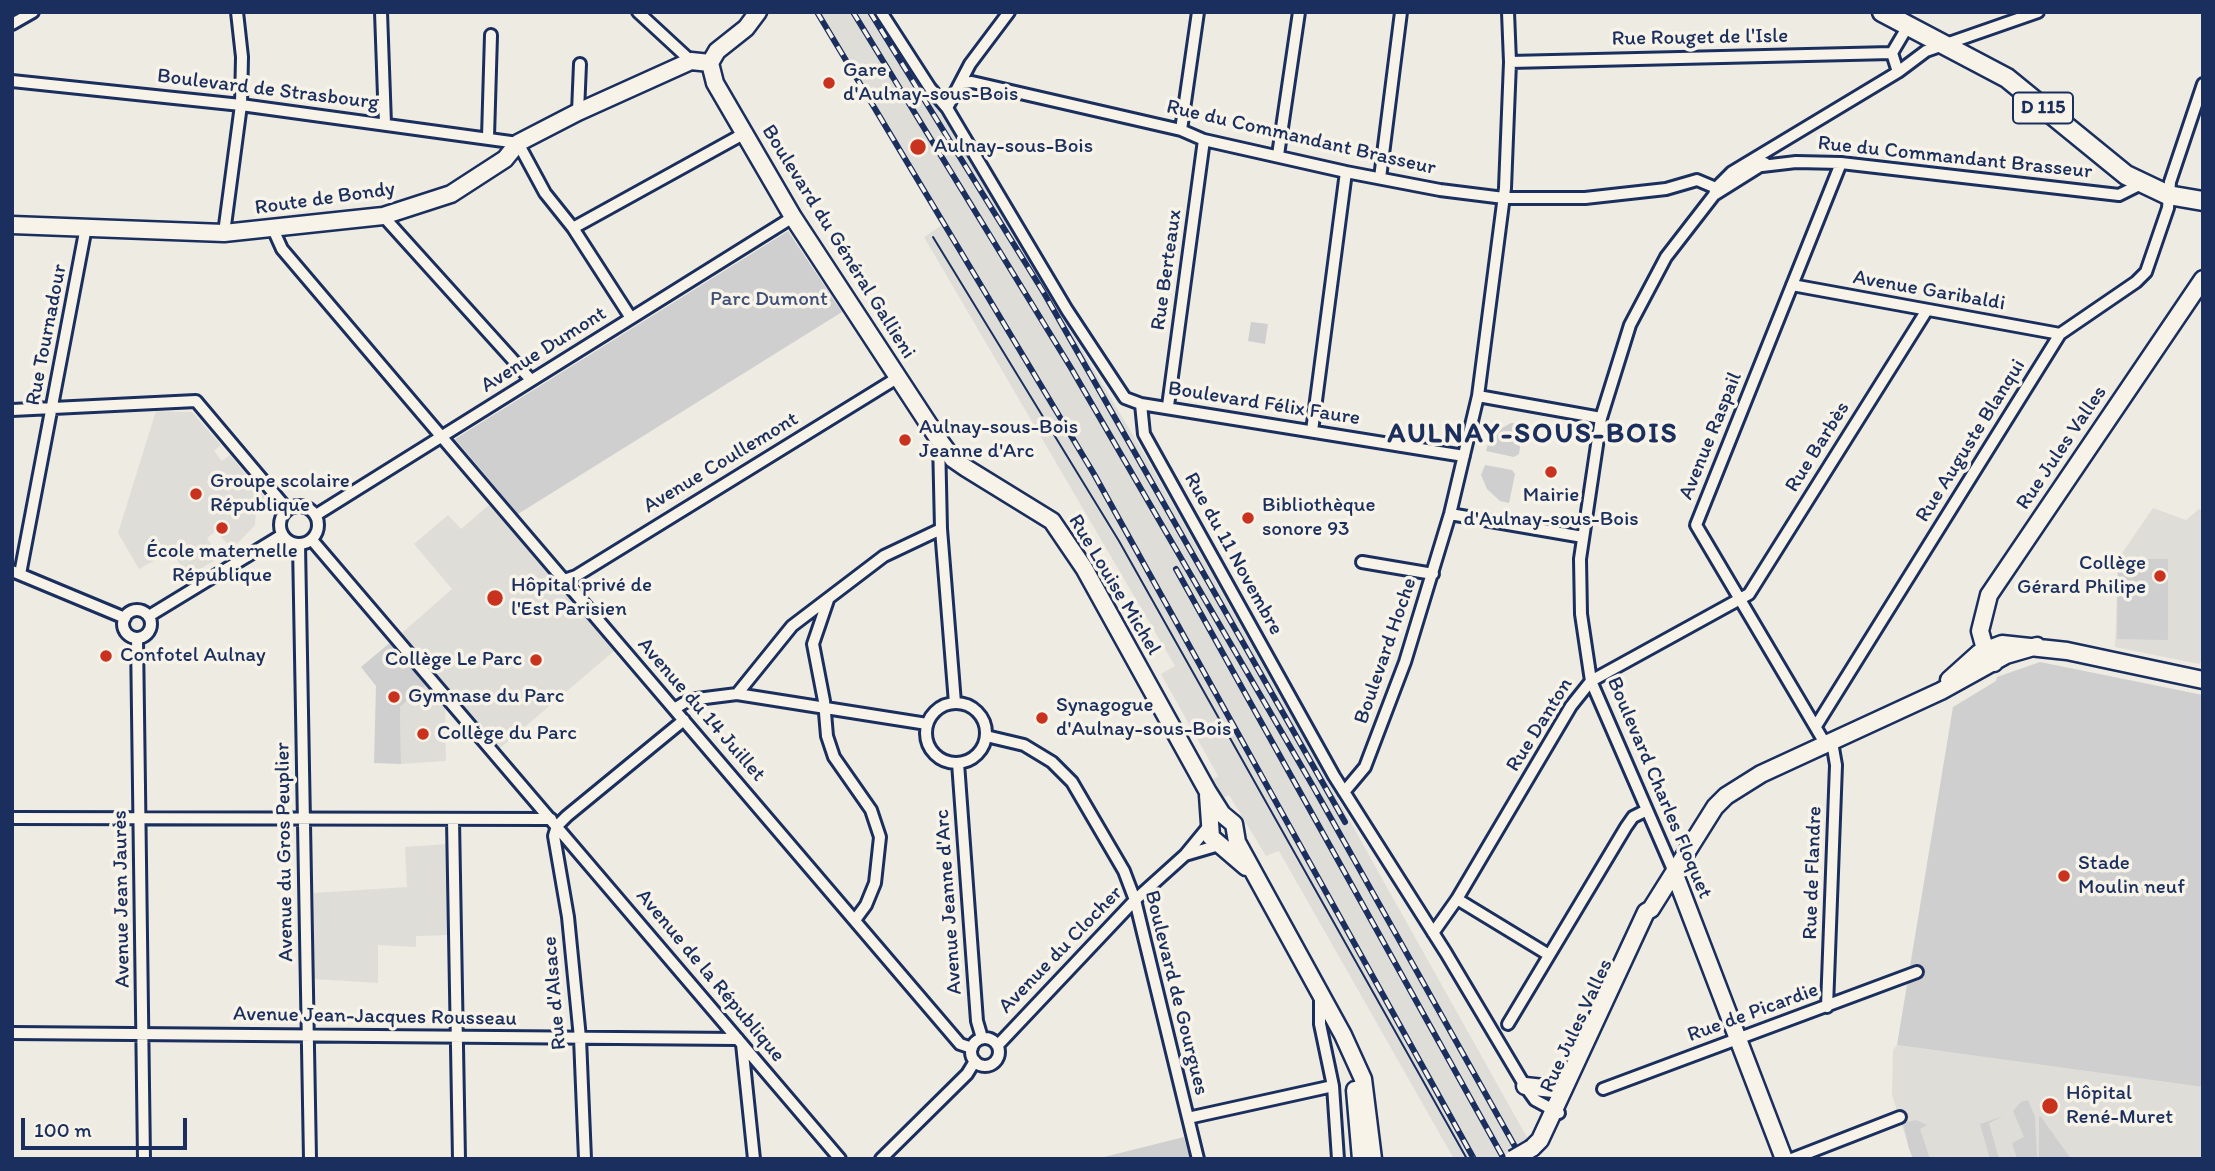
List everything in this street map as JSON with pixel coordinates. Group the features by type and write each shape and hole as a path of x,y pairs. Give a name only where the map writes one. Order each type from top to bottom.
{"main road":[{"name":"D 115","path":"1882,12 2007,78 2103,158 2141,184 2168,195 2203,201"}],"street":[{"path":"12,24 33,12"},
{"path":"224,233 241,105 242,57 237,12"},
{"path":"380,12 385,124"},
{"path":"638,12 691,61"},
{"path":"881,12 930,88 947,108 1122,395 1142,404"},
{"path":"947,108 970,64 1009,12"},
{"path":"1181,130 1198,12"},
{"path":"1278,155 1299,12"},
{"path":"1380,178 1401,12"},
{"name":"Boulevard Hoche","path":"1344,792 1365,767 1405,662 1450,514 1478,396 1504,198 1510,62 1508,12"},
{"name":"Boulevard Charles Floquet","path":"1784,1159 1674,872 1591,681 1583,636 1579,573 1601,418 1623,344 1640,303 1666,257 1732,172 1943,43 2038,12"},
{"path":"710,62 717,51 757,16"},
{"path":"1898,72 1892,53 1908,26"},
{"path":"488,137 491,35"},
{"name":"Rue Rouget de l'Isle","path":"1510,62 1892,53"},
{"name":"Route de Bondy","path":"12,225 224,233 383,216 451,194 505,159 518,143 578,112 691,61 710,62"},
{"name":"Boulevard du Général Gallieni","path":"710,62 715,83 793,217 939,440"},
{"path":"578,112 580,64"},
{"name":"Boulevard de Strasbourg","path":"12,80 241,105 518,143"},
{"name":"Rue du Commandant Brasseur","path":"962,83 972,82 1181,130 1204,139 1346,172 1440,190 1504,198 1585,198 1666,189 1697,180 1715,191"},
{"name":"Rue Auguste Blanqui","path":"1816,726 2060,334 2136,282 2146,272 2168,208 2168,195 2203,84"},
{"path":"573,228 745,133"},
{"name":"Rue Berteaux","path":"1168,406 1204,139"},
{"path":"1782,142 1781,155 1789,162"},
{"name":"Boulevard Charles Floquet","path":"1715,191 1762,166 1782,142"},
{"path":"518,143 545,193 573,228 631,318"},
{"name":"Rue du Commandant Brasseur","path":"1762,166 1789,162 1841,163 2119,195 2141,184"},
{"name":"Avenue Raspail","path":"1829,743 1810,722 1696,525 1841,163"},
{"path":"1312,431 1346,172"},
{"path":"383,216 531,380"},
{"name":"Avenue Dumont","path":"316,515 793,217"},
{"name":"Rue Tournadour","path":"16,573 52,408 86,228"},
{"name":"Avenue du 14 Juillet","path":"273,229 282,249 442,438 960,1044 972,1048"},
{"name":"Rue Jules Valles","path":"1533,1155 1557,1112 1653,905 1702,826 1726,796 1761,774 1941,691 1989,656 1980,631 1992,589 2203,279"},
{"name":"Avenue Garibaldi","path":"1792,285 2060,334"},
{"name":"Rue Barbès","path":"1738,597 1749,594 1927,310"},
{"name":"Avenue Coullemont","path":"564,580 576,576 897,378"},
{"path":"1478,396 1601,418"},
{"path":"12,410 195,401 288,509"},
{"name":"Boulevard Félix Faure","path":"1142,404 1168,406 1464,456"},
{"name":"Rue du 11 Novembre","path":"1142,404 1144,434 1344,792 1525,1086 1535,1100 1557,1112"},
{"path":"939,440 940,529 955,703"},
{"name":"Rue Louise Michel","path":"939,440 953,459 1030,505 1056,525 1088,576 1208,792 1214,820 1212,839 1227,845 1254,875 1363,1079 1373,1159"},
{"path":"300,505 316,515 318,531 312,540 299,544 282,535 281,518 288,509 300,505"},
{"path":"1450,514 1583,537"},
{"path":"737,694 792,626 884,556 940,529"},
{"path":"149,616 282,535"},
{"name":"Avenue de la République","path":"312,540 840,1159"},
{"name":"Avenue du Gros Peuplier","path":"299,544 310,1159"},
{"path":"1362,562 1433,574"},
{"path":"16,573 125,618"},
{"name":"Rue Danton","path":"1433,933 1457,899 1572,706 1591,681 1738,597"},
{"path":"828,600 813,645 825,709 827,736 834,757 871,810 880,837 875,883 866,905 855,920"},
{"path":"135,610 143,611 149,616 150,631 137,638 125,632 125,618 135,610"},
{"name":"Avenue Jean Jaurès","path":"137,638 144,1159"},
{"path":"1989,656 2037,646 2203,680"},
{"path":"674,709 689,700 737,694 927,724"},
{"path":"955,703 974,709 985,726 986,736 974,757 958,763 949,762 932,752 928,743 927,724 937,709 955,703"},
{"path":"12,818 554,822 684,720"},
{"name":"Boulevard de Gourgues","path":"986,736 1024,745 1052,762 1072,782 1124,871 1135,900 1198,1159"},
{"name":"Rue de Flandre","path":"1827,1007 1836,765 1829,743"},
{"name":"Avenue Jeanne d'Arc","path":"958,763 977,1021 982,1038"},
{"path":"1508,1024 1633,817 1647,810"},
{"path":"453,820 459,1159"},
{"name":"Rue Louise Michel","path":"1214,820 1234,824 1227,845"},
{"name":"Avenue du Clocher","path":"998,1045 1135,900 1185,855 1214,820"},
{"name":"Rue d'Alsace","path":"554,822 568,917 580,1038 585,1159"},
{"name":"Avenue du Clocher","path":"1185,855 1227,845"},
{"path":"1457,899 1549,955"},
{"path":"1653,905 1680,906 1689,912"},
{"name":"Rue Jules Valles","path":"1557,1112 1566,1079 1646,912 1653,905"},
{"name":"Rue de Picardie","path":"1603,1090 1917,972"},
{"name":"Rue Louise Michel","path":"1322,1000 1320,1024 1333,1086 1338,1159"},
{"name":"Rue Louise Michel","path":"1322,1000 1355,1082 1362,1159"},
{"name":"Avenue Jean-Jacques Rousseau","path":"12,1033 457,1036 740,1042"},
{"path":"982,1038 991,1039 998,1045 1000,1054 992,1065 982,1066 975,1061 972,1048 982,1038"},
{"path":"740,1042 754,1159"},
{"path":"881,1159 967,1074 975,1061"},
{"path":"1525,1086 1553,1088 1566,1079"},
{"path":"1188,1118 1333,1086"},
{"path":"1792,1159 1900,1117"},
{"path":"1371,1137 1384,1159"},
{"path":"1513,1159 1533,1155"}],"shaded area":[{"path":"814,12 875,12 952,132 1149,462 1529,1141 1497,1159 1454,1159 1279,851 1266,856 1229,795 1219,800 1209,782 1218,776 1161,674 1175,666 924,237 942,225"},
{"name":"Groupe scolaire République","path":"156,411 192,412 221,445 214,451 222,461 230,455 267,500 256,510 255,525 237,544 234,542 229,546 216,531 207,538 217,554 216,560 187,576 172,551 139,569 118,533"},
{"path":"489,505 614,651 500,748 402,633 452,589 414,544 448,515 461,529"},
{"name":"Collège Gérard Philipe","path":"2153,508 2186,520 2199,509 2203,511 2203,659 2199,664 2115,647 2118,559"},
{"name":"Collège du Parc","path":"428,683 445,705 446,761 401,764 400,707"},
{"path":"448,844 449,935 416,936 416,947 378,945 378,983 314,979 314,893 407,887 405,847"},
{"name":"Hôpital René-Muret","path":"1897,1045 2203,1087 2203,1159 1913,1159 1892,1095 1893,1050"}],"green space":[{"name":"Parc Dumont","path":"788,231 842,312 518,514 455,439"},
{"path":"1251,322 1268,324 1265,344 1248,341"},
{"path":"1511,423 1520,423 1523,426 1519,454 1514,457 1486,451 1491,434"},
{"path":"1485,465 1512,470 1515,474 1509,503 1500,501 1487,489 1481,475"},
{"path":"2118,559 2168,559 2168,640 2117,639"},
{"name":"Gymnase du Parc","path":"392,641 428,683 400,707 401,764 374,763 376,686 361,667"},
{"name":"Stade Moulin neuf","path":"2040,662 2203,695 2203,1087 1897,1045 1953,707 1996,681 1997,677"},
{"path":"2028,1100 2035,1117 2037,1159 2017,1159 2012,1143 2024,1137 2013,1111 2021,1102"},
{"path":"2004,1116 1989,1123 1999,1159 1990,1159 1980,1124"},
{"path":"2039,1116 2041,1117 2071,1159 2039,1159"},
{"path":"1916,1120 1927,1125 1920,1129 1930,1159 1913,1159 1909,1149 1903,1123"},
{"path":"1184,1137 1190,1159 1096,1159"}],"tram line":[{"path":"933,237 1119,541 1467,1159"}],"railway":[{"path":"817,12 1094,474 1474,1159"},
{"path":"853,12 1071,368 1314,788 1522,1159"},
{"path":"870,12 1044,293 1345,822"},
{"path":"1176,569 1504,1159"}],"place":[{"name":"Gare d'Aulnay-sous-Bois","path":"829,83"},
{"name":"Aulnay-sous-Bois","path":"918,147"},
{"name":"Aulnay-sous-Bois Jeanne d'Arc","path":"905,440"},
{"name":"Mairie d'Aulnay-sous-Bois","path":"1551,472"},
{"name":"Groupe scolaire République","path":"196,494"},
{"name":"Bibliothèque sonore 93","path":"1248,518"},
{"name":"École maternelle République","path":"222,528"},
{"name":"Collège Gérard Philipe","path":"2160,576"},
{"name":"Hôpital privé de l'Est Parisien","path":"495,598"},
{"name":"Confotel Aulnay","path":"106,656"},
{"name":"Collège Le Parc","path":"536,660"},
{"name":"Gymnase du Parc","path":"394,697"},
{"name":"Synagogue d'Aulnay-sous-Bois","path":"1042,718"},
{"name":"Collège du Parc","path":"423,734"},
{"name":"Stade Moulin neuf","path":"2064,876"},
{"name":"Hôpital René-Muret","path":"2050,1106"}],"district":[{"name":"AULNAY-SOUS-BOIS","path":"1533,435"}]}
